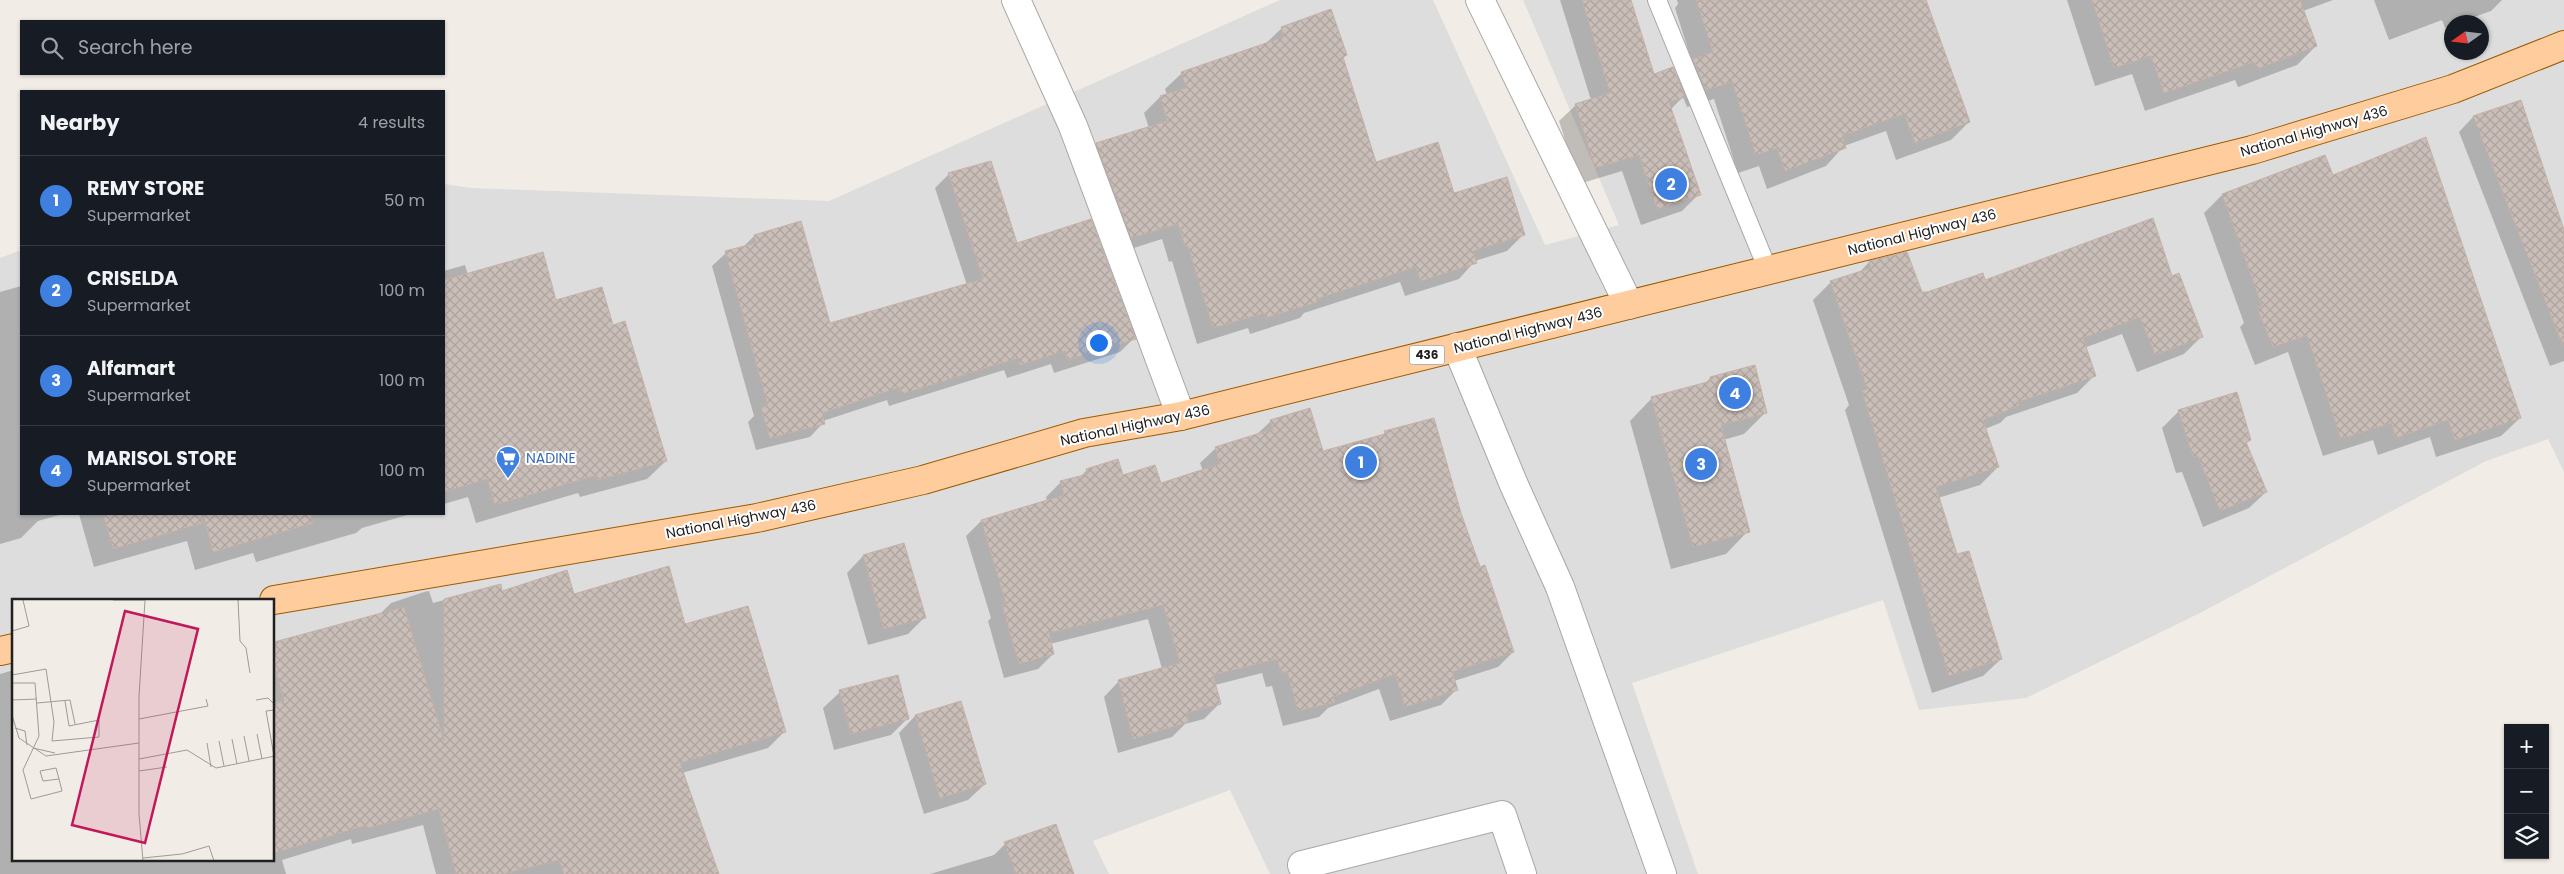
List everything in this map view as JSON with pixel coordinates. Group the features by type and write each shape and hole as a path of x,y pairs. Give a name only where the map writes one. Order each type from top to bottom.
{"main road":[{"name":"National Highway 436","path":"275,600 756,518 923,480 1084,433 1181,416 2252,150 2453,89 2564,45"}],"street":[{"path":"1016,0 1073,126 1181,416"},
{"path":"1480,0 1629,304"},
{"path":"1457,347 1514,485 1560,587 1662,874"},
{"path":"1306,874 1302,865 1502,815 1522,874"}],"lane":[{"path":"1657,0 1768,270"}],"shaded area":[{"path":"1280,0 1433,0 1545,245 1619,225 1523,0 2564,0 2564,472 2548,439 2486,461 2200,613 2026,698 1919,710 1883,600 1632,683 1698,874 1270,874 1230,790 1093,841 1109,874 0,874 0,258 20,250 20,515 445,515 445,184 471,188 829,201"}],"building":[{"path":"1582,0 1631,0 1654,74 1673,67 1685,97 1669,102 1701,195 1657,209 1639,155 1595,168 1575,104 1610,93"},
{"path":"1696,0 1926,0 1970,122 1915,143 1904,114 1842,136 1846,148 1785,171 1777,148 1756,155 1732,82 1706,90 1693,59 1713,52"},
{"path":"2092,0 2300,0 2317,46 2257,69 2254,62 2164,93 2151,56 2114,68"},
{"path":"1331,9 1347,55 1343,57 1376,162 1438,142 1454,193 1507,177 1525,235 1473,251 1477,263 1421,281 1416,267 1316,299 1317,302 1266,318 1264,313 1213,328 1188,246 1185,246 1178,224 1131,238 1096,143 1167,121 1160,96 1186,88 1181,72 1284,37 1281,27"},
{"path":"2521,100 2564,230 2564,344 2562,344 2473,116"},
{"path":"2426,137 2521,418 2455,440 2448,420 2396,438 2391,423 2341,439 2307,335 2273,347 2257,308 2262,306 2222,194 2325,155 2333,175"},
{"path":"991,161 1017,243 1091,219 1136,339 1068,360 1065,351 1020,365 1018,358 902,394 900,387 822,413 825,424 770,438 761,408 768,406 725,251 756,243 754,235 801,221 830,323 983,279 948,173"},
{"path":"2153,218 2172,276 2179,273 2203,337 2155,355 2140,317 2083,338 2096,376 2018,402 2019,406 1983,420 1999,467 1936,487 1957,554 1969,551 2002,659 1949,676 1862,391 1867,389 1830,281 1871,268 1869,261 1907,252 1922,292 1927,292 1983,273 1985,280"},
{"path":"543,252 556,300 602,287 613,325 625,321 667,461 598,480 597,475 495,505 487,479 445,492 445,280"},
{"path":"1755,365 1767,413 1721,425 1750,532 1693,547 1651,397 1711,381 1710,377"},
{"path":"2237,392 2251,440 2246,442 2267,492 2220,511 2198,456 2193,457 2178,410"},
{"path":"1310,408 1323,451 1385,434 1384,431 1434,418 1461,513 1480,567 1485,565 1514,652 1452,672 1458,690 1405,707 1395,674 1333,697 1335,702 1298,711 1287,671 1281,673 1277,659 1213,675 1221,704 1186,713 1188,722 1133,739 1118,680 1180,663 1163,605 1049,633 1054,654 1019,664 1002,605 1006,604 981,520 1064,495 1060,481 1088,474 1086,469 1118,459 1123,475 1155,465 1161,483 1220,464 1215,447 1273,429 1270,420"},
{"path":"103,515 201,515 203,523 113,549"},
{"path":"203,515 311,515 313,523 213,552"},
{"path":"904,543 926,618 884,629 863,555"},
{"path":"669,566 685,624 748,606 786,732 680,763 719,874 564,874 559,860 503,874 456,874 439,809 368,828 367,825 275,853 275,704 284,701 275,668 275,642 404,607 444,741 444,599 501,584 502,591 567,570 574,594"},
{"path":"898,675 909,719 851,734 839,690"},
{"path":"961,701 986,784 940,798 915,715"},
{"path":"1056,824 1074,874 1016,874 1004,842"}],"place":[{"name":"CRISELDA","path":"1671,184"},
{"name":"MARISOL STORE","path":"1735,393"},
{"name":"REMY STORE","path":"1361,462"},
{"name":"Alfamart","path":"1701,464"},
{"name":"NADINE","path":"508,479"}]}
